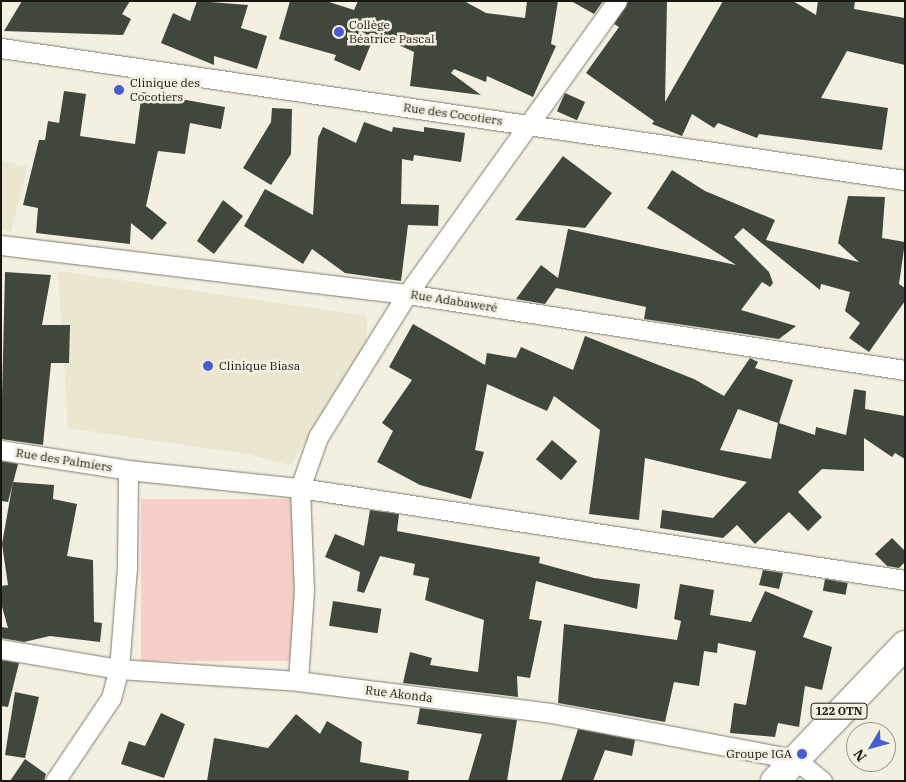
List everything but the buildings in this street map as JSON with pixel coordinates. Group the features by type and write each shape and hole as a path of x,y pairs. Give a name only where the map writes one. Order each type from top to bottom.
{"highway":[{"name":"122 OTN","path":"775,781 905,645"}],"street":[{"path":"298,681 304,590 300,488 318,437 408,294 468,215 527,124 617,1"},
{"name":"Rue des Cocotiers","path":"1,48 905,180"},
{"name":"Rue Adabaweré","path":"1,245 408,294 905,370"},
{"name":"Rue des Palmiers","path":"1,450 128,470 300,488 905,580"},
{"path":"55,781 111,698 119,669 127,568 128,470"},
{"name":"Rue Akonda","path":"1,649 119,669 298,681 551,713 795,759"},
{"path":"795,759 822,781"}],"shaded area":[{"path":"1,160 27,167 11,232 1,229"},
{"name":"Clinique Biasa","path":"58,271 367,316 367,347 290,465 247,454 68,428"},
{"path":"141,499 294,499 294,661 141,661"}],"place":[{"name":"Collège Béatrice Pascal","path":"339,32"},
{"name":"Clinique des Cocotiers","path":"119,90"},
{"name":"Clinique Biasa","path":"208,366"},
{"name":"Groupe IGA","path":"802,754"}]}
